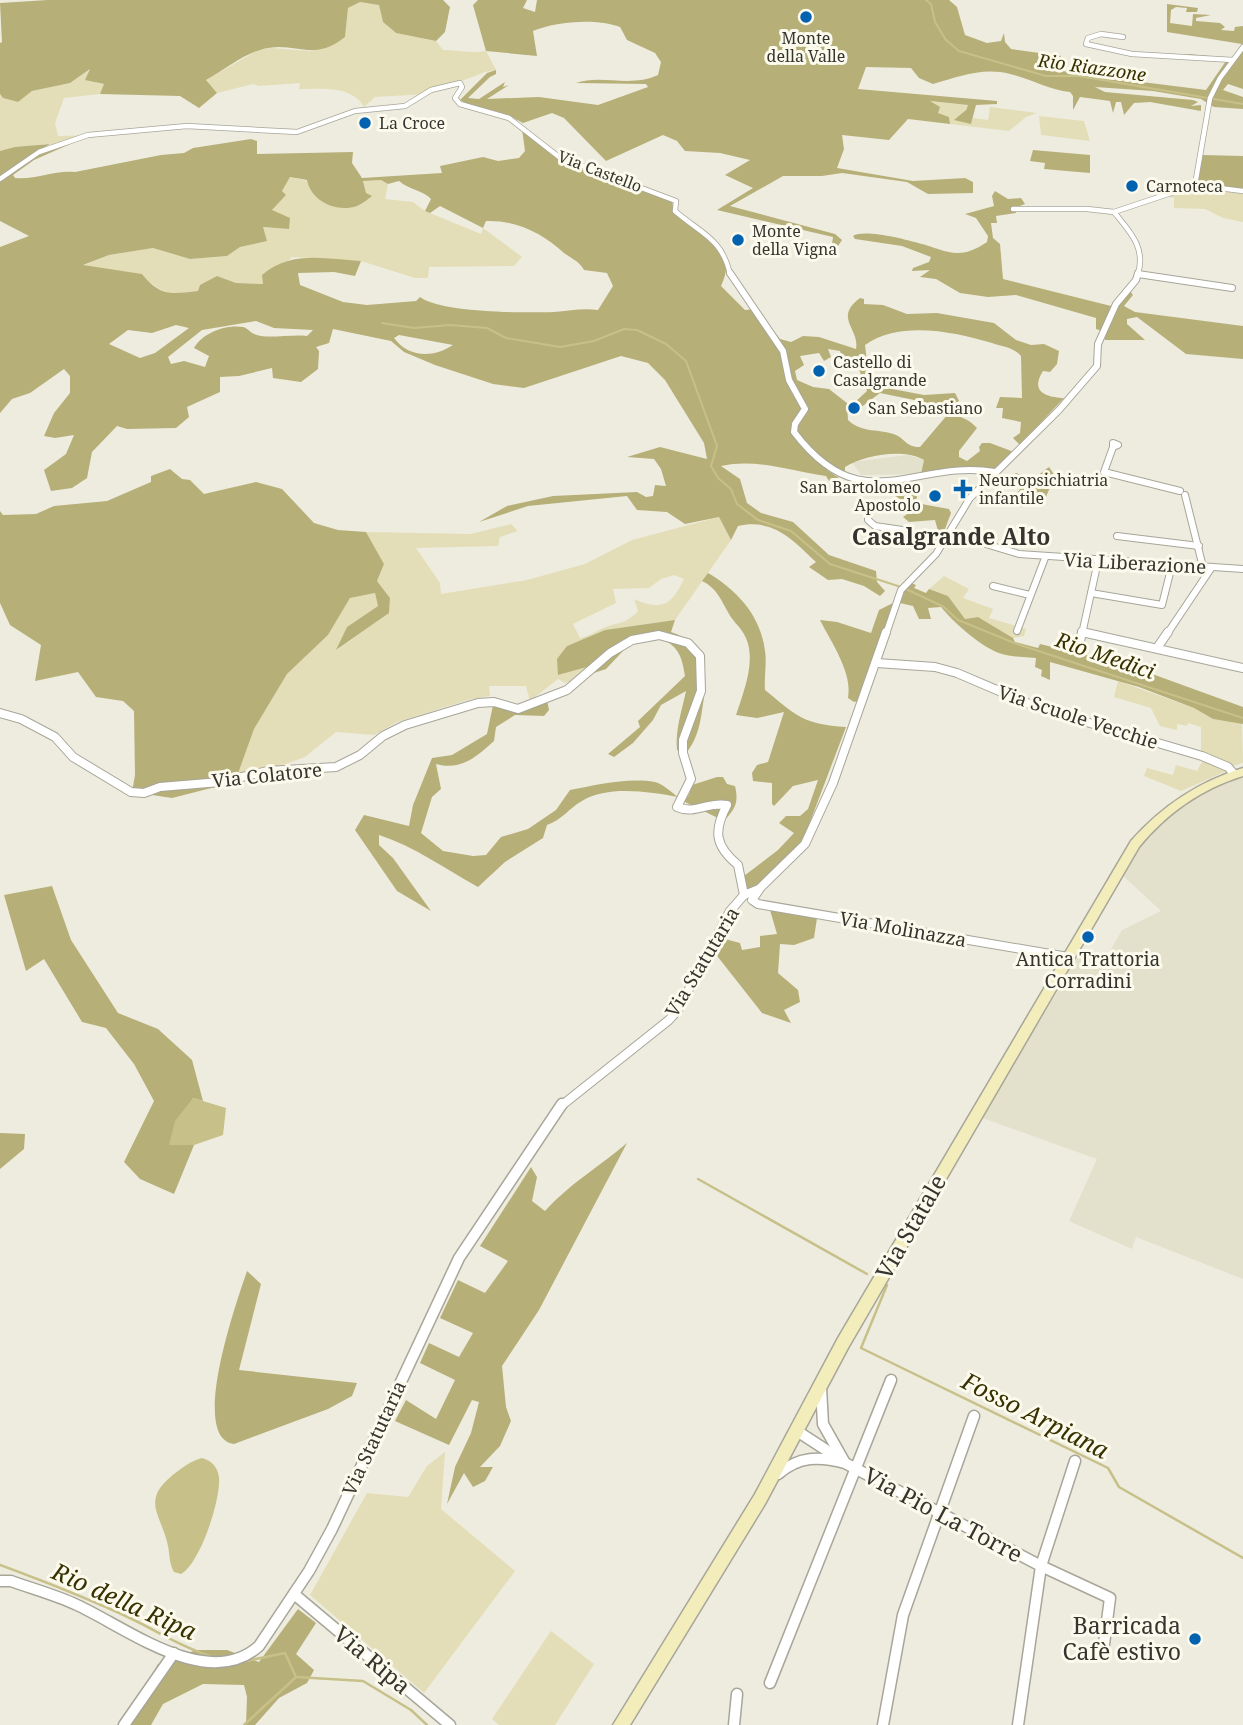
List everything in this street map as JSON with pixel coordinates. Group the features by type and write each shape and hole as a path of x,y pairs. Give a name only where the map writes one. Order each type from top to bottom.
{"main road":[{"name":"Via Statale","path":"621,1725 760,1499 843,1343 1135,844 1147,829 1193,793 1239,773"}],"street":[{"path":"1123,37 1096,34 1088,38 1086,44 1087,47 1123,51 1130,49 1181,52 1187,57 1233,60"},
{"path":"1195,185 1210,95 1217,79 1243,47"},
{"name":"Via Castello","path":"0,179 39,152 88,135 197,126 297,132 355,111 405,106 431,90 460,83 463,87 455,98 460,104 509,118 559,157 676,201 675,211 710,236 727,258 730,274 781,348 789,380 804,409 795,424 794,432 835,472 862,482 907,480 965,471 995,472"},
{"path":"1013,209 1087,209 1114,212 1195,185 1243,191"},
{"path":"1114,212 1140,247 1142,260 1138,274 1232,288"},
{"name":"Via Statutaria","path":"0,1581 11,1581 75,1604 184,1658 228,1663 237,1661 259,1646 294,1594 332,1529 444,1286 460,1258 565,1100 631,1052 678,1010 730,911 744,895 758,889 805,844 833,783 903,588 936,554 969,499 1059,410 1097,366 1098,344 1115,306 1138,274"},
{"path":"1113,447 1104,472 1183,493 1208,567 1157,648"},
{"name":"Via Liberazione","path":"901,509 874,507 869,510 868,520 876,526 902,530 912,536 947,534 1019,554 1045,558 1243,569"},
{"path":"1117,536 1199,546"},
{"path":"1017,631 1045,558"},
{"path":"1078,651 1098,561"},
{"path":"1091,593 1162,606 1172,565"},
{"path":"993,586 1030,595"},
{"path":"1083,632 1243,668"},
{"name":"Via Colatore","path":"0,713 22,719 55,737 73,757 131,792 144,793 197,782 220,782 268,771 336,767 360,755 383,736 405,725 478,703 494,702 518,709 567,690 610,653 632,640 659,635 678,639 688,643 699,656 702,679 701,691 683,740 683,753 691,779 677,807 690,810 715,803 727,805 718,822 720,846 723,853 738,865 744,895"},
{"name":"Via Scuole Vecchie","path":"877,663 935,667 957,673 1039,708 1202,756 1239,773"},
{"name":"Via Molinazza","path":"758,889 752,900 758,904 1068,957"},
{"path":"770,1683 850,1466 891,1380"},
{"name":"Via Pio La Torre","path":"821,1385 822,1424 850,1466"},
{"path":"883,1725 903,1615 974,1416"},
{"name":"Via Pio La Torre","path":"797,1431 850,1466 1041,1566 1110,1598 1103,1652"},
{"name":"Via Pio La Torre","path":"760,1499 778,1474 796,1460 818,1457 850,1466"},
{"path":"1041,1566 1075,1461"},
{"name":"Via Pio La Torre","path":"1018,1725 1041,1566"},
{"name":"Via Ripa","path":"294,1594 450,1725"},
{"path":"124,1725 174,1653"},
{"path":"734,1725 737,1694"}],"shaded area":[{"path":"48,0 443,0 450,7 445,32 436,41 396,33 383,22 379,5 360,2 348,8 345,37 333,45 312,50 272,47 246,56 206,80 217,93 199,108 180,96 100,94 104,84 85,80 90,69 70,83 32,91 18,102 3,98 0,94 0,3"},
{"path":"478,0 527,0 523,8 535,12 537,0 949,0 957,7 965,35 987,43 1001,41 1004,33 1005,42 1011,49 1061,56 1060,70 1067,72 1096,67 1092,70 1134,81 1206,90 1226,61 1184,57 1188,54 1232,58 1242,44 1167,32 1167,4 1198,8 1197,12 1186,12 1187,8 1176,7 1171,10 1170,23 1192,26 1193,14 1211,15 1196,18 1196,21 1220,23 1225,27 1221,30 1234,31 1235,27 1243,26 1243,89 1228,84 1223,90 1243,97 1243,109 1214,107 1201,99 1153,91 1095,87 1105,92 1193,100 1198,102 1191,106 1201,105 1201,111 1150,102 1134,103 1124,115 1121,102 1116,102 1113,113 1110,101 1080,97 1073,110 1073,96 1070,92 1010,74 980,72 933,84 919,78 911,68 866,67 858,89 997,101 997,104 976,105 971,124 954,120 968,105 930,101 940,107 938,113 949,117 950,124 908,119 889,140 842,135 844,149 837,168 913,181 965,178 973,182 973,193 928,194 907,182 842,173 783,176 730,206 835,234 842,240 832,255 825,256 833,237 717,210 753,188 725,175 750,160 720,153 685,151 677,141 663,135 606,161 564,118 552,113 523,123 460,100 487,73 496,70 496,74 468,98 479,99 505,82 503,87 509,85 487,99 539,97 598,105 648,87 646,84 576,83 647,79 658,75 661,62 655,53 627,40 620,27 600,22 553,25 533,31 537,56 486,51 473,5"},
{"path":"360,2 379,4 383,22 396,33 436,41 443,50 486,51 496,70 428,94 375,97 364,107 359,100 344,92 299,89 300,83 259,86 253,84 217,93 206,80 258,50 271,48 310,51 345,37 348,8"},
{"path":"92,68 96,83 105,84 100,94 64,98 55,123 58,136 97,135 52,148 50,144 44,144 0,151 0,94 3,98 18,102 32,91 70,83"},
{"path":"927,101 968,105 961,116 971,124 973,118 988,120 990,107 1037,113 1026,117 1009,131 950,124 949,117 938,113"},
{"path":"1039,116 1084,121 1090,141 1041,135"},
{"path":"522,129 555,155 672,201 674,212 705,234 721,250 726,272 721,286 745,310 756,309 780,339 791,342 803,336 819,337 856,349 848,318 852,305 860,298 864,299 864,304 883,305 907,314 937,313 994,323 1016,340 1031,345 1044,344 1059,351 1057,364 1050,372 1043,371 1038,384 1039,389 1047,395 1064,398 1020,445 1013,438 1020,433 1021,422 1002,418 1003,408 996,408 1000,397 1022,398 1021,356 1011,349 961,335 928,330 894,333 865,345 867,362 879,383 887,388 924,395 955,393 959,401 945,409 880,393 860,408 855,406 855,402 867,391 859,369 843,359 840,351 828,349 831,357 824,361 819,353 800,356 804,365 795,371 797,380 813,387 829,389 847,403 848,420 859,427 890,433 912,446 920,447 948,414 968,420 977,428 959,451 959,457 967,461 980,451 982,443 990,443 1014,452 995,470 921,474 924,460 906,454 884,454 853,463 845,467 845,471 827,470 839,478 829,481 826,476 774,466 747,463 721,466 740,479 747,503 761,513 793,522 829,555 876,571 877,582 885,591 880,596 864,586 842,579 828,580 809,567 816,562 799,546 772,528 750,524 738,526 731,540 719,517 685,524 667,512 637,510 627,496 528,506 479,522 507,506 553,496 637,492 646,497 653,496 655,485 666,486 661,469 654,459 627,457 660,447 707,459 704,443 665,380 648,363 621,356 524,388 493,384 435,365 404,352 391,341 333,329 329,343 316,347 319,351 318,369 301,382 273,378 272,368 239,376 220,377 220,392 187,407 189,417 176,428 127,429 117,426 92,452 87,478 72,488 51,491 44,470 66,454 74,435 55,438 44,436 54,413 70,393 70,376 64,369 30,393 12,399 0,413 0,247 29,236 0,221 0,151 50,144 14,166 11,171 52,148 86,137 34,160 13,175 15,178 30,178 184,153 193,148 251,139 257,141 257,154 353,152 352,163 362,178 442,173 440,166 483,157 498,161 519,158 525,151","holes":["290,177 307,180 314,194 326,204 349,208 372,196 366,193 363,181 381,180 388,184 399,181 431,199 425,211 430,213 440,206 483,228 486,221 519,226 556,246 578,262 584,270 607,273 613,286 598,310 504,312 446,306 420,297 416,301 367,305 343,302 300,285 298,273 334,272 355,276 361,261 297,259 273,267 262,275 263,284 236,283 217,276 200,285 198,291 173,293 155,287 142,274 83,265 109,255 153,248 190,259 227,256 240,247 267,241 263,227 289,229 290,218 272,210 286,195 282,191","256,321 274,328 313,330 307,336 267,337 243,327 222,328 203,338 194,348 209,356 205,367 184,361 171,364 168,357 202,330","176,325 189,328 155,353 140,358 109,344 128,330 152,333","399,335 453,345 437,352 422,354 407,349 394,338"]},
{"path":"1033,150 1090,155 1090,173 1044,169 1045,163 1030,161"},
{"path":"1202,155 1243,156 1243,193 1196,188"},
{"path":"290,177 371,196 366,193 363,181 381,180 388,184 385,199 413,202 425,211 481,234 483,228 522,257 514,266 429,267 428,278 415,278 361,261 292,257 264,284 236,283 217,276 199,291 183,295 160,289 142,274 82,266 109,255 153,248 190,259 227,256 240,247 266,241 262,227 289,229 272,210 286,195 282,191"},
{"path":"1196,188 1243,193 1243,222 1223,218 1205,209 1174,208 1174,198 1166,196"},
{"path":"995,191 1008,199 1021,198 1025,204 1017,207 1016,213 996,216 997,223 991,223 993,238 1000,244 1003,279 1111,306 1130,291 1133,295 1124,306 1135,312 1243,326 1243,359 1186,354 1137,317 1127,319 1127,324 1145,340 1105,340 1105,332 1096,329 1096,318 1016,295 988,297 960,293 936,279 920,277 930,270 912,271 913,268 929,262 931,257 902,246 855,239 853,236 884,235 952,253 968,252 987,242 988,236 976,218 965,214 994,206 992,196"},
{"path":"908,455 924,460 921,474 861,475 852,462"},
{"path":"1049,467 1055,476 1045,499 1021,507 1009,505 1007,497 1018,492 1025,482 1014,478 1008,480 1016,473 1033,479"},
{"path":"170,469 182,479 190,480 204,494 256,482 282,489 314,523 338,530 366,532 384,564 377,581 390,598 389,613 336,650 347,627 378,606 375,593 350,598 328,635 287,674 254,729 235,782 172,798 132,792 135,775 134,711 123,701 96,697 78,672 35,681 41,645 10,625 0,603 0,511 3,515 36,514 54,506 107,501 151,482 151,476"},
{"path":"906,480 907,491 917,496 916,503 949,509 951,513 945,529 938,531 935,520 909,522 903,517 910,512 900,499 888,491 888,484 867,485 866,482"},
{"path":"719,517 731,540 675,620 605,630 567,646 558,675 587,667 574,680 565,683 558,679 530,701 526,686 489,686 490,696 471,699 397,722 374,735 336,732 305,757 235,782 254,729 287,674 328,635 350,598 375,593 378,606 347,627 337,650 389,613 390,598 377,581 384,564 366,532 471,534 511,524 518,531 500,537 498,546 416,548 440,583 441,594 527,580 585,564 632,540","holes":["674,575 684,579 675,595 665,604 652,605 634,599 638,611 625,621 580,638 573,624 616,603 613,589 649,588 661,579"]},
{"path":"708,573 729,587 753,615 763,638 766,656 765,690 802,718 820,724 846,727 802,843 759,883 746,891 744,876 778,850 794,833 779,823 786,816 800,816 808,809 818,780 793,786 774,806 772,783 753,781 752,773 757,765 768,762 784,712 757,718 736,715 750,662 747,640 718,595 702,581"},
{"path":"944,576 969,589 963,598 993,609 989,618 1026,629 1024,636 1013,638 978,617 965,619 948,596 929,589"},
{"path":"911,583 916,585 914,588 926,593 929,589 948,596 965,619 978,617 1013,638 1015,642 1038,648 1040,644 1119,663 1129,670 1155,675 1243,707 1243,724 1213,719 1194,708 1139,687 1050,662 1050,680 1041,676 1042,670 1035,667 1036,658 1010,656 994,651 969,634 941,607 928,608 931,619 919,619 913,606 900,603 904,591"},
{"path":"893,603 861,700 854,702 848,698 849,688 844,668 820,620 837,622 871,633 879,610"},
{"path":"675,620 671,632 691,643 698,651 704,670 705,692 695,738 684,756 677,750 678,728 686,691 661,705 653,720 633,743 614,757 608,754 640,727 638,721 685,676 678,652 671,644 659,638 658,631 639,634 606,669 591,674 587,667 558,675 557,659 567,646 605,630"},
{"path":"1118,681 1194,708 1213,719 1242,723 1243,763 1233,766 1201,752 1201,727 1188,723 1187,726 1177,724 1177,730 1160,726 1151,708 1114,697"},
{"path":"547,700 549,710 544,716 515,715 496,727 494,741 468,761 453,766 436,764 441,789 432,797 421,833 443,851 473,856 486,855 501,837 528,829 556,810 570,790 634,780 658,783 678,797 629,791 592,796 547,825 543,838 505,862 478,887 417,852 379,835 379,845 393,858 431,911 397,891 355,830 364,815 409,826 413,805 432,758 452,755 487,734 493,705 518,707"},
{"path":"1204,758 1229,770 1181,791 1144,776 1147,768 1173,775 1176,765 1197,771"},
{"path":"1243,775 1243,1279 1136,1237 1132,1249 1069,1221 1097,1159 980,1117 1079,952 1109,953 1122,930 1161,911 1121,874 1145,837 1199,793"},
{"path":"723,777 727,784 735,786 737,797 731,813 724,821 683,801 689,795 692,785"},
{"path":"52,886 71,940 118,1013 158,1029 192,1060 203,1101 193,1098 170,1144 194,1145 174,1194 140,1179 124,1162 154,1101 134,1064 106,1028 82,1022 44,959 26,971 4,895"},
{"path":"770,910 817,918 814,938 794,945 780,944 778,973 798,990 800,1002 784,1010 791,1023 762,1013 714,952 721,938 740,943 742,950 760,947 760,936 777,934"},
{"path":"193,1098 226,1108 223,1135 194,1145 169,1145 175,1121"},
{"path":"0,1133 25,1134 24,1149 0,1169"},
{"path":"627,1143 539,1310 502,1366 506,1407 511,1421 500,1446 480,1467 493,1467 485,1481 473,1487 464,1473 447,1504 455,1467 471,1433 479,1402 472,1400 449,1445 395,1421 406,1400 436,1419 455,1380 420,1363 429,1343 459,1357 473,1333 440,1318 458,1280 485,1293 508,1261 480,1246 531,1167 537,1177 532,1201 545,1211 574,1184"},
{"path":"247,1271 261,1284 239,1370 357,1383 352,1396 328,1409 234,1444 221,1436 215,1418 216,1394 227,1336"},
{"path":"445,1452 441,1509 515,1571 424,1693 310,1595 367,1493 408,1497 427,1466"},
{"path":"202,1458 216,1468 219,1478 217,1500 202,1545 188,1568 181,1574 174,1572 171,1566 155,1500 164,1483 174,1474"},
{"path":"298,1609 316,1623 296,1654 314,1670 307,1683 279,1698 255,1725 246,1725 247,1697 244,1685 203,1684 163,1704 151,1725 117,1725 132,1709 158,1664 196,1650 227,1650 259,1662"},
{"path":"551,1631 594,1664 555,1725 499,1725 492,1719"}],"waterway":[{"name":"Rio Riazzone","path":"926,0 931,4 935,22 946,40 959,51 1046,76 1079,76 1243,104"},
{"path":"382,323 414,328 450,325 487,328 506,338 560,347 594,341 624,329 637,330 666,344 686,361 717,446 711,466 718,478 731,489 737,504 758,520 791,531 830,564 901,587"},
{"name":"Rio Medici","path":"906,589 944,607 958,620 1017,644 1243,718"},
{"name":"Fosso Arpiana","path":"698,1179 867,1274"},
{"name":"Fosso Arpiana","path":"885,1284 887,1285 861,1348 1108,1468 1119,1487 1243,1558"},
{"name":"Rio della Ripa","path":"0,1565 103,1606 210,1656"},
{"name":"Rio della Ripa","path":"246,1661 285,1653 296,1677 363,1681 411,1710 427,1725"},
{"path":"244,1725 295,1678"}],"place":[{"name":"Monte della Valle","path":"806,17"},
{"name":"La Croce","path":"365,123"},
{"name":"Carnoteca","path":"1132,186"},
{"name":"Monte della Vigna","path":"738,240"},
{"name":"Castello di Casalgrande","path":"819,371"},
{"name":"San Sebastiano","path":"854,408"},
{"name":"Neuropsichiatria infantile","path":"963,489"},
{"name":"San Bartolomeo Apostolo","path":"935,496"},
{"name":"Antica Trattoria Corradini","path":"1088,937"},
{"name":"Barricada Cafè estivo","path":"1195,1639"}],"district":[{"name":"Casalgrande Alto","path":"951,537"}]}
